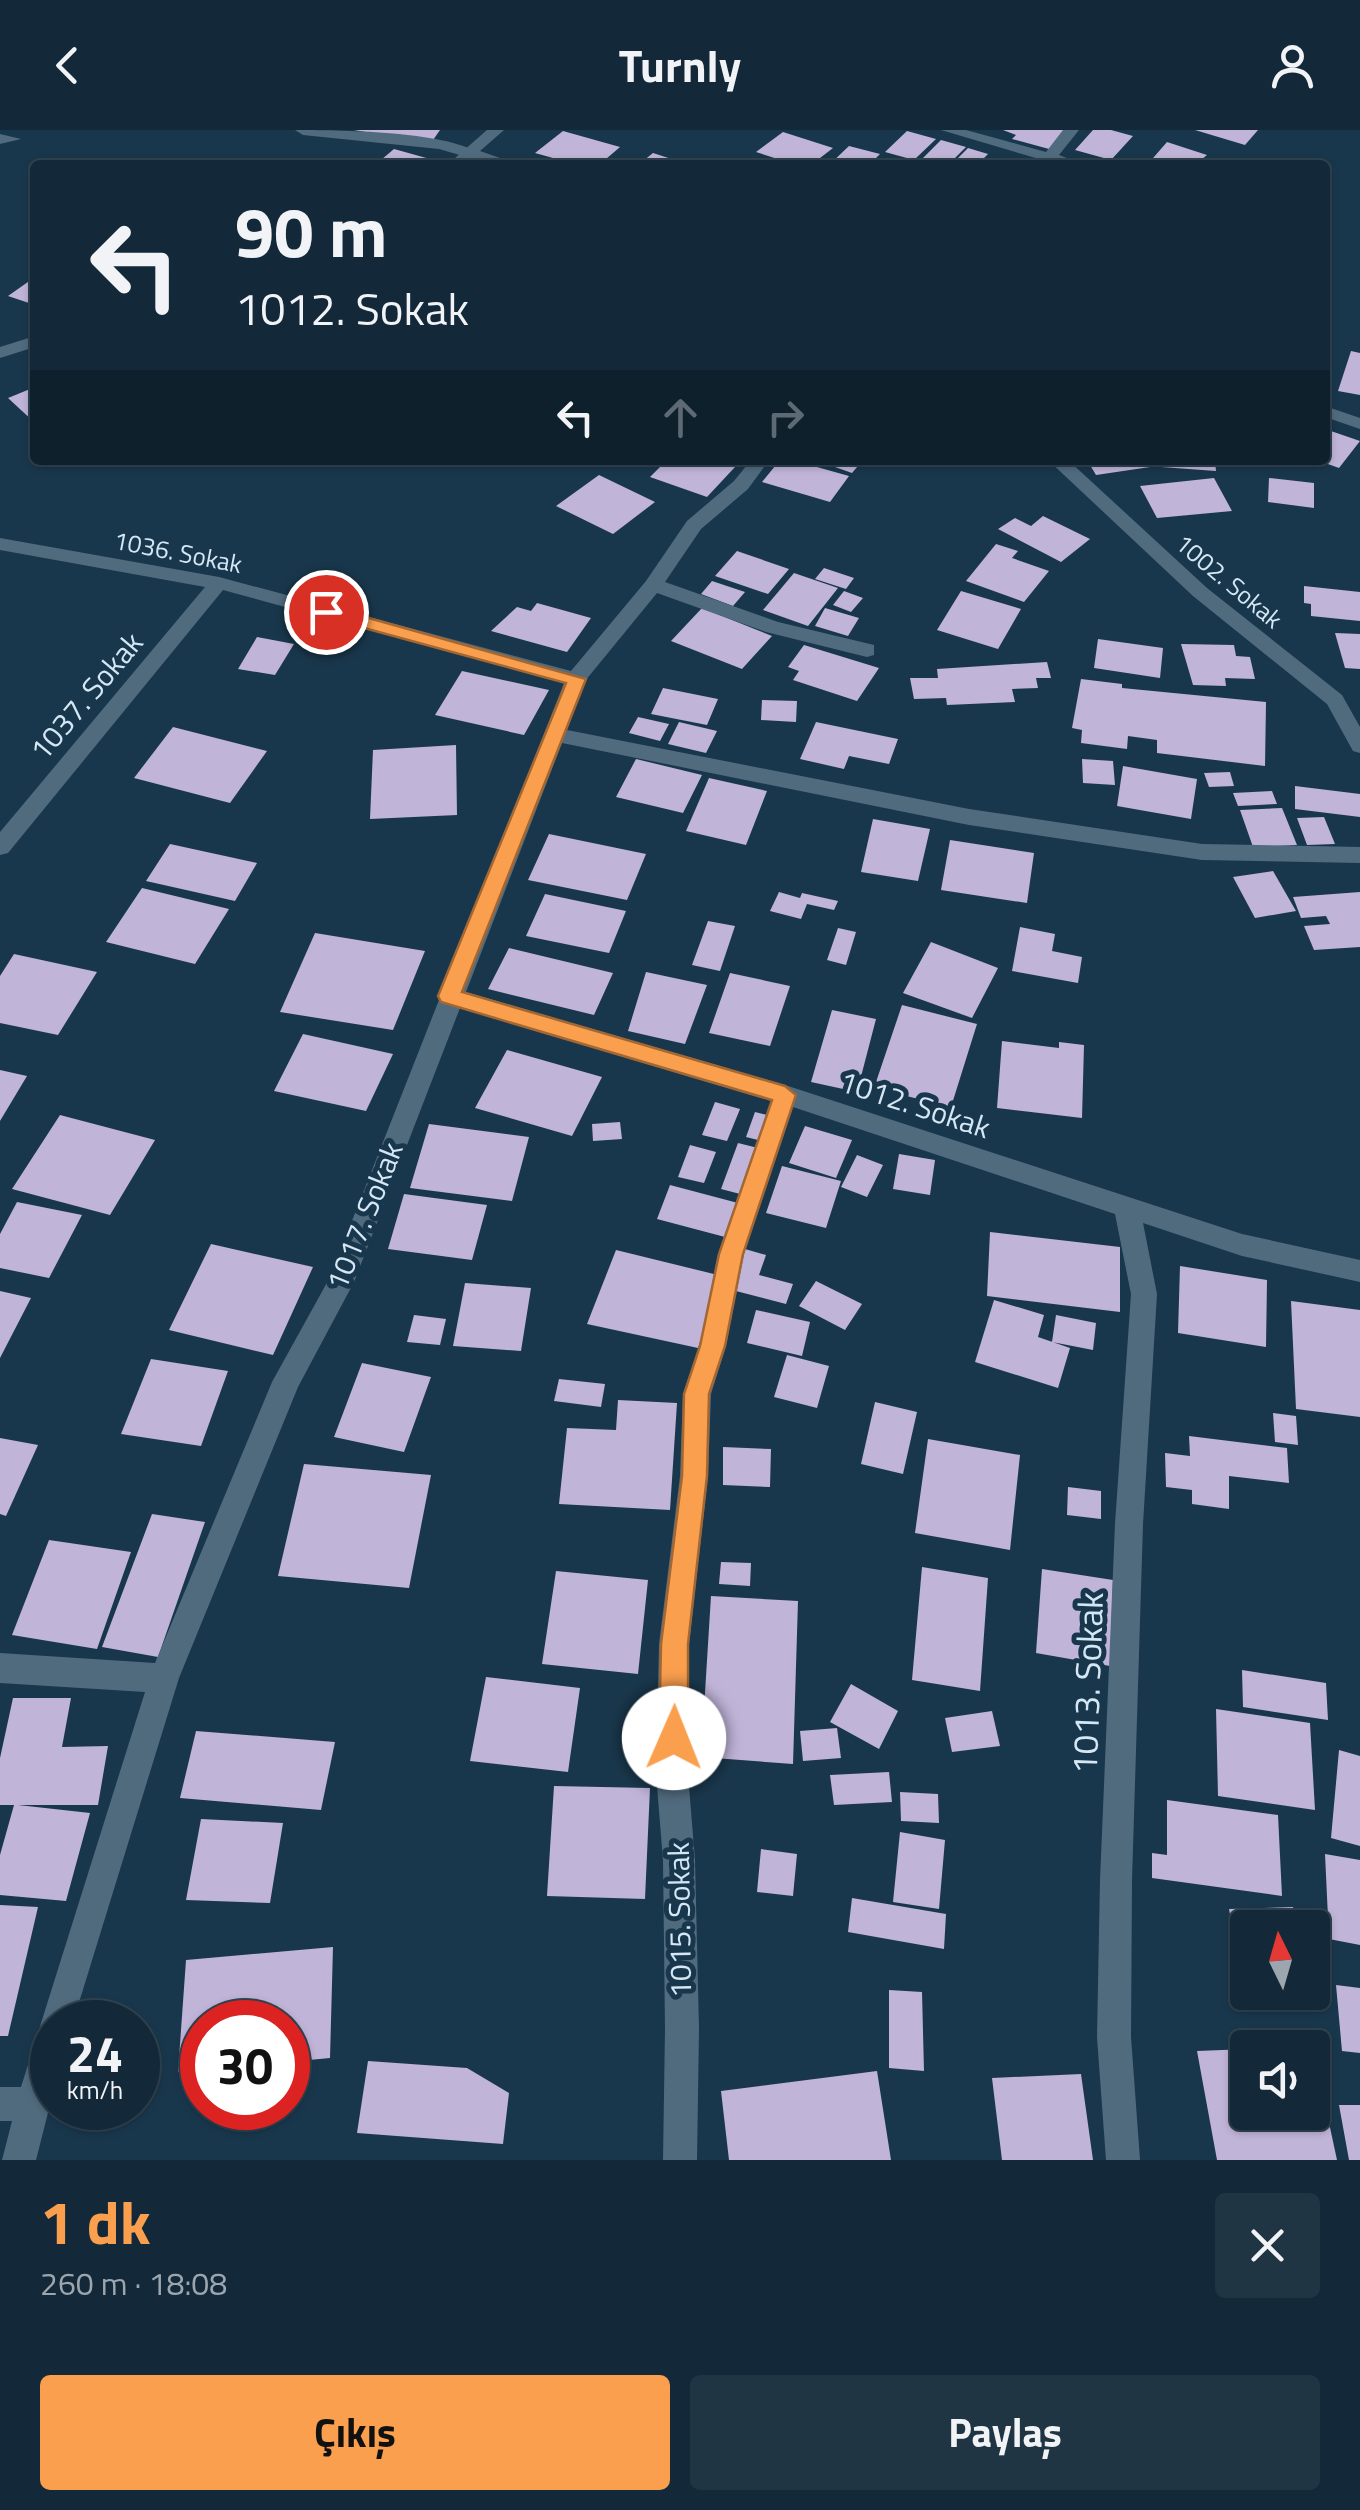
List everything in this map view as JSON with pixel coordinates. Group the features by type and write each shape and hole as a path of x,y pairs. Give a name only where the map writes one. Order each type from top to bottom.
{"street":[{"path":"303,130 440,145 494,160"},
{"path":"461,160 496,130"},
{"path":"949,130 1043,160"},
{"path":"1047,160 1071,130"},
{"path":"0,353 30,343"},
{"path":"1330,413 1360,424"},
{"name":"1017. Sokak","path":"63,2000 164,1678 286,1382 341,1282 449,996 557,735 576,679 653,585 694,525 741,485 756,465"},
{"name":"1002. Sokak","path":"1061,465 1186,580 1335,700 1360,746"},
{"name":"1036. Sokak","path":"0,544 219,582 576,679"},
{"name":"1037. Sokak","path":"0,847 219,582"},
{"path":"653,585 773,627 868,650"},
{"path":"557,735 969,817 1202,852 1360,855"},
{"name":"1012. Sokak","path":"449,996 785,1095 1242,1245 1360,1272"},
{"name":"1015. Sokak","path":"680,2160 674,1644 694,1476 696,1394 713,1346 731,1254 785,1095"},
{"name":"1013. Sokak","path":"1122,2160 1114,2037 1116,1900 1130,1524 1144,1294 1128,1210"},
{"path":"0,1668 164,1678"},
{"path":"19,2160 15,2104 30,2076"}],"building":[{"path":"354,130 440,130 431,143"},
{"path":"1003,130 1066,130 1049,149 1012,139 1016,135"},
{"path":"1093,130 1133,136 1111,160 1075,150"},
{"path":"1195,130 1258,130 1245,145"},
{"path":"563,131 620,147 605,160 560,160 535,153"},
{"path":"907,131 936,139 914,160 885,152"},
{"path":"783,132 833,148 817,160 781,160 756,152"},
{"path":"941,140 966,147 953,160 921,160"},
{"path":"1167,142 1207,155 1201,160 1151,160"},
{"path":"849,146 880,154 874,160 834,160"},
{"path":"968,148 988,154 982,160 956,160"},
{"path":"394,149 434,160 381,160"},
{"path":"653,153 675,160 644,160"},
{"path":"30,281 30,303 8,296"},
{"path":"1351,351 1360,353 1360,395 1338,391"},
{"path":"30,389 30,418 8,398"},
{"path":"1330,431 1360,441 1339,468 1330,465"},
{"path":"662,465 735,467 707,497 650,477"},
{"path":"776,465 810,465 849,476 830,502 762,482"},
{"path":"829,465 859,465 852,473"},
{"path":"1090,465 1157,466 1096,475"},
{"path":"1215,465 1216,471 1161,467"},
{"path":"599,475 655,502 613,534 556,506"},
{"path":"1214,478 1232,511 1157,518 1140,486"},
{"path":"1269,478 1314,483 1314,508 1268,502"},
{"path":"1043,516 1090,539 1061,562 998,529 1015,518 1031,526"},
{"path":"996,544 1018,551 1012,558 1049,571 1024,602 966,581"},
{"path":"737,551 789,569 768,594 715,576"},
{"path":"824,568 854,578 846,589 815,579"},
{"path":"794,573 838,588 808,626 763,610"},
{"path":"712,581 745,592 733,606 701,594"},
{"path":"1304,586 1360,592 1360,621 1311,616 1311,604 1304,603"},
{"path":"844,591 863,598 851,612 833,605"},
{"path":"961,591 1021,609 998,649 937,630"},
{"path":"537,603 591,618 567,652 491,631 517,607 531,611"},
{"path":"702,608 772,636 742,669 671,641"},
{"path":"825,608 859,618 848,636 815,626"},
{"path":"1335,633 1360,634 1360,669 1345,668"},
{"path":"257,637 294,644 275,675 238,669"},
{"path":"1098,639 1163,648 1160,678 1094,668"},
{"path":"1181,644 1234,645 1236,656 1250,657 1255,679 1225,678 1226,686 1193,685"},
{"path":"804,645 879,668 857,701 793,680 799,671 788,667"},
{"path":"1047,662 1051,678 1036,678 1038,688 1012,689 1015,702 947,705 946,698 914,699 910,678 938,678 937,669"},
{"path":"462,671 549,690 524,735 435,715"},
{"path":"1081,679 1122,684 1122,688 1266,702 1265,766 1157,753 1157,740 1128,736 1127,749 1081,743 1082,730 1072,728"},
{"path":"663,688 718,699 707,725 651,714"},
{"path":"762,700 797,701 796,722 761,720"},
{"path":"638,717 669,724 660,741 629,733"},
{"path":"679,722 717,731 706,753 668,744"},
{"path":"816,722 898,739 889,764 849,756 844,769 800,759"},
{"path":"173,727 267,751 230,803 134,778"},
{"path":"456,745 457,815 370,819 373,750"},
{"path":"636,759 702,775 683,813 616,797"},
{"path":"1082,759 1113,761 1115,785 1083,783"},
{"path":"1123,766 1197,779 1191,819 1117,806"},
{"path":"1230,772 1234,786 1209,787 1204,773"},
{"path":"709,778 767,791 746,845 686,831"},
{"path":"1295,786 1360,794 1360,817 1295,809"},
{"path":"1272,791 1277,804 1238,806 1233,793"},
{"path":"1282,808 1297,845 1253,847 1240,810"},
{"path":"1324,817 1335,844 1307,845 1297,818"},
{"path":"873,819 930,829 918,881 861,872"},
{"path":"549,834 646,854 627,900 528,880"},
{"path":"950,840 1034,853 1027,903 941,890"},
{"path":"170,844 257,863 235,901 146,881"},
{"path":"1273,871 1296,911 1255,918 1233,877"},
{"path":"142,888 229,909 195,964 106,942"},
{"path":"779,892 838,901 834,910 807,904 801,919 770,911"},
{"path":"1360,892 1360,947 1314,950 1304,926 1330,924 1326,916 1301,918 1293,897"},
{"path":"545,894 626,911 609,953 526,936"},
{"path":"708,921 735,926 720,971 692,965"},
{"path":"1020,927 1055,934 1052,951 1082,957 1078,983 1012,971"},
{"path":"838,928 856,932 846,965 827,960"},
{"path":"315,933 425,951 393,1030 280,1012"},
{"path":"931,942 998,968 972,1018 903,993"},
{"path":"509,948 613,973 594,1015 488,989"},
{"path":"14,954 97,972 58,1035 0,1023 0,976"},
{"path":"646,972 707,985 685,1044 628,1031"},
{"path":"730,973 790,986 770,1046 709,1033"},
{"path":"902,1005 977,1024 951,1107 874,1088"},
{"path":"832,1010 876,1019 857,1092 811,1082"},
{"path":"303,1034 393,1054 366,1111 274,1091"},
{"path":"1002,1041 1059,1048 1059,1042 1084,1045 1082,1118 997,1108"},
{"path":"507,1050 602,1077 572,1136 475,1108"},
{"path":"0,1070 27,1076 0,1121"},
{"path":"715,1102 740,1109 727,1141 702,1135"},
{"path":"755,1112 776,1117 766,1142 746,1137"},
{"path":"60,1115 155,1140 110,1215 12,1189"},
{"path":"620,1122 622,1139 593,1141 592,1124"},
{"path":"429,1124 529,1137 512,1201 410,1188"},
{"path":"805,1126 852,1140 836,1178 789,1163"},
{"path":"738,1143 762,1149 744,1195 721,1189"},
{"path":"690,1145 716,1152 704,1183 678,1177"},
{"path":"899,1154 935,1160 930,1195 893,1189"},
{"path":"857,1155 883,1165 867,1197 841,1187"},
{"path":"782,1166 841,1181 826,1228 766,1213"},
{"path":"670,1185 738,1203 725,1237 657,1219"},
{"path":"404,1194 487,1205 472,1260 388,1249"},
{"path":"17,1202 82,1215 49,1278 0,1268 0,1234"},
{"path":"990,1232 1120,1247 1120,1312 987,1296"},
{"path":"211,1244 313,1267 273,1355 169,1330"},
{"path":"745,1249 766,1255 759,1275 793,1284 786,1304 732,1290"},
{"path":"616,1250 722,1276 698,1348 587,1324"},
{"path":"1180,1266 1267,1280 1266,1347 1178,1333"},
{"path":"816,1281 862,1304 845,1330 799,1306"},
{"path":"465,1283 531,1288 521,1351 453,1346"},
{"path":"0,1291 31,1298 0,1358"},
{"path":"994,1300 1044,1315 1038,1337 1070,1348 1058,1388 975,1362"},
{"path":"1291,1301 1360,1310 1360,1417 1296,1409"},
{"path":"756,1310 810,1322 802,1356 747,1343"},
{"path":"414,1315 446,1319 440,1345 407,1342"},
{"path":"1056,1315 1096,1323 1093,1350 1052,1342"},
{"path":"787,1355 829,1366 817,1408 774,1397"},
{"path":"151,1359 228,1371 201,1446 121,1434"},
{"path":"362,1363 431,1377 404,1452 334,1437"},
{"path":"559,1379 605,1384 601,1407 554,1401"},
{"path":"618,1400 677,1403 670,1510 559,1504 567,1428 616,1430"},
{"path":"875,1402 917,1412 903,1474 861,1464"},
{"path":"1273,1413 1296,1416 1298,1445 1275,1442"},
{"path":"1189,1436 1287,1448 1289,1483 1229,1476 1229,1509 1192,1504 1192,1490 1166,1487 1165,1453 1190,1456"},
{"path":"0,1438 38,1445 6,1516 0,1514"},
{"path":"928,1439 1020,1455 1010,1550 915,1533"},
{"path":"723,1447 771,1449 770,1487 723,1485"},
{"path":"304,1464 431,1475 409,1588 278,1576"},
{"path":"1068,1487 1101,1491 1101,1519 1067,1515"},
{"path":"152,1514 205,1522 158,1657 102,1647"},
{"path":"49,1540 131,1552 97,1649 12,1635"},
{"path":"721,1562 751,1563 750,1586 719,1584"},
{"path":"922,1567 988,1578 980,1691 912,1680"},
{"path":"1042,1569 1113,1580 1110,1666 1036,1653"},
{"path":"556,1571 648,1580 638,1674 542,1664"},
{"path":"711,1596 798,1601 793,1764 701,1757"},
{"path":"1242,1670 1326,1683 1328,1720 1243,1707"},
{"path":"486,1677 580,1688 568,1772 470,1761"},
{"path":"851,1684 898,1711 879,1749 830,1722"},
{"path":"13,1698 71,1698 62,1747 108,1746 98,1805 18,1805 90,1813 66,1901 0,1895 0,1855 14,1805 0,1805 0,1758"},
{"path":"1216,1709 1310,1723 1315,1810 1218,1796"},
{"path":"992,1711 1000,1746 952,1752 945,1718"},
{"path":"837,1728 841,1758 803,1761 800,1731"},
{"path":"196,1731 335,1742 321,1810 180,1798"},
{"path":"1339,1750 1360,1756 1360,1846 1331,1838"},
{"path":"889,1772 892,1802 834,1805 830,1775"},
{"path":"554,1786 650,1788 645,1899 547,1896"},
{"path":"900,1792 938,1794 939,1823 901,1821"},
{"path":"1167,1800 1278,1815 1282,1896 1152,1878 1152,1853 1167,1855"},
{"path":"201,1819 283,1823 270,1903 186,1900"},
{"path":"900,1832 945,1840 939,1909 893,1902"},
{"path":"761,1849 797,1854 793,1896 757,1892"},
{"path":"1325,1854 1360,1860 1360,1945 1330,1939"},
{"path":"852,1898 946,1914 944,1949 848,1932"},
{"path":"0,1905 38,1907 8,2036 0,2036"},
{"path":"1229,1909 1294,1910 1230,1910 1230,1914"},
{"path":"333,1947 330,2058 310,2060 310,2000 183,2000 186,1960"},
{"path":"1336,1985 1360,1988 1360,2053 1342,2051"},
{"path":"889,1990 922,1992 924,2071 889,2068"},
{"path":"1230,2050 1230,2130 1330,2127 1337,2160 1217,2160 1197,2051"},
{"path":"368,2061 467,2068 509,2093 503,2144 357,2133"},
{"path":"877,2071 891,2160 729,2160 721,2091"},
{"path":"1081,2074 1093,2160 1002,2160 992,2078"},
{"path":"1339,2105 1360,2105 1360,2160 1349,2160"}],"route":[{"path":"326,612 576,679 557,735 449,996 785,1095 731,1254 713,1346 696,1394 694,1476 674,1644 674,1738"}]}
